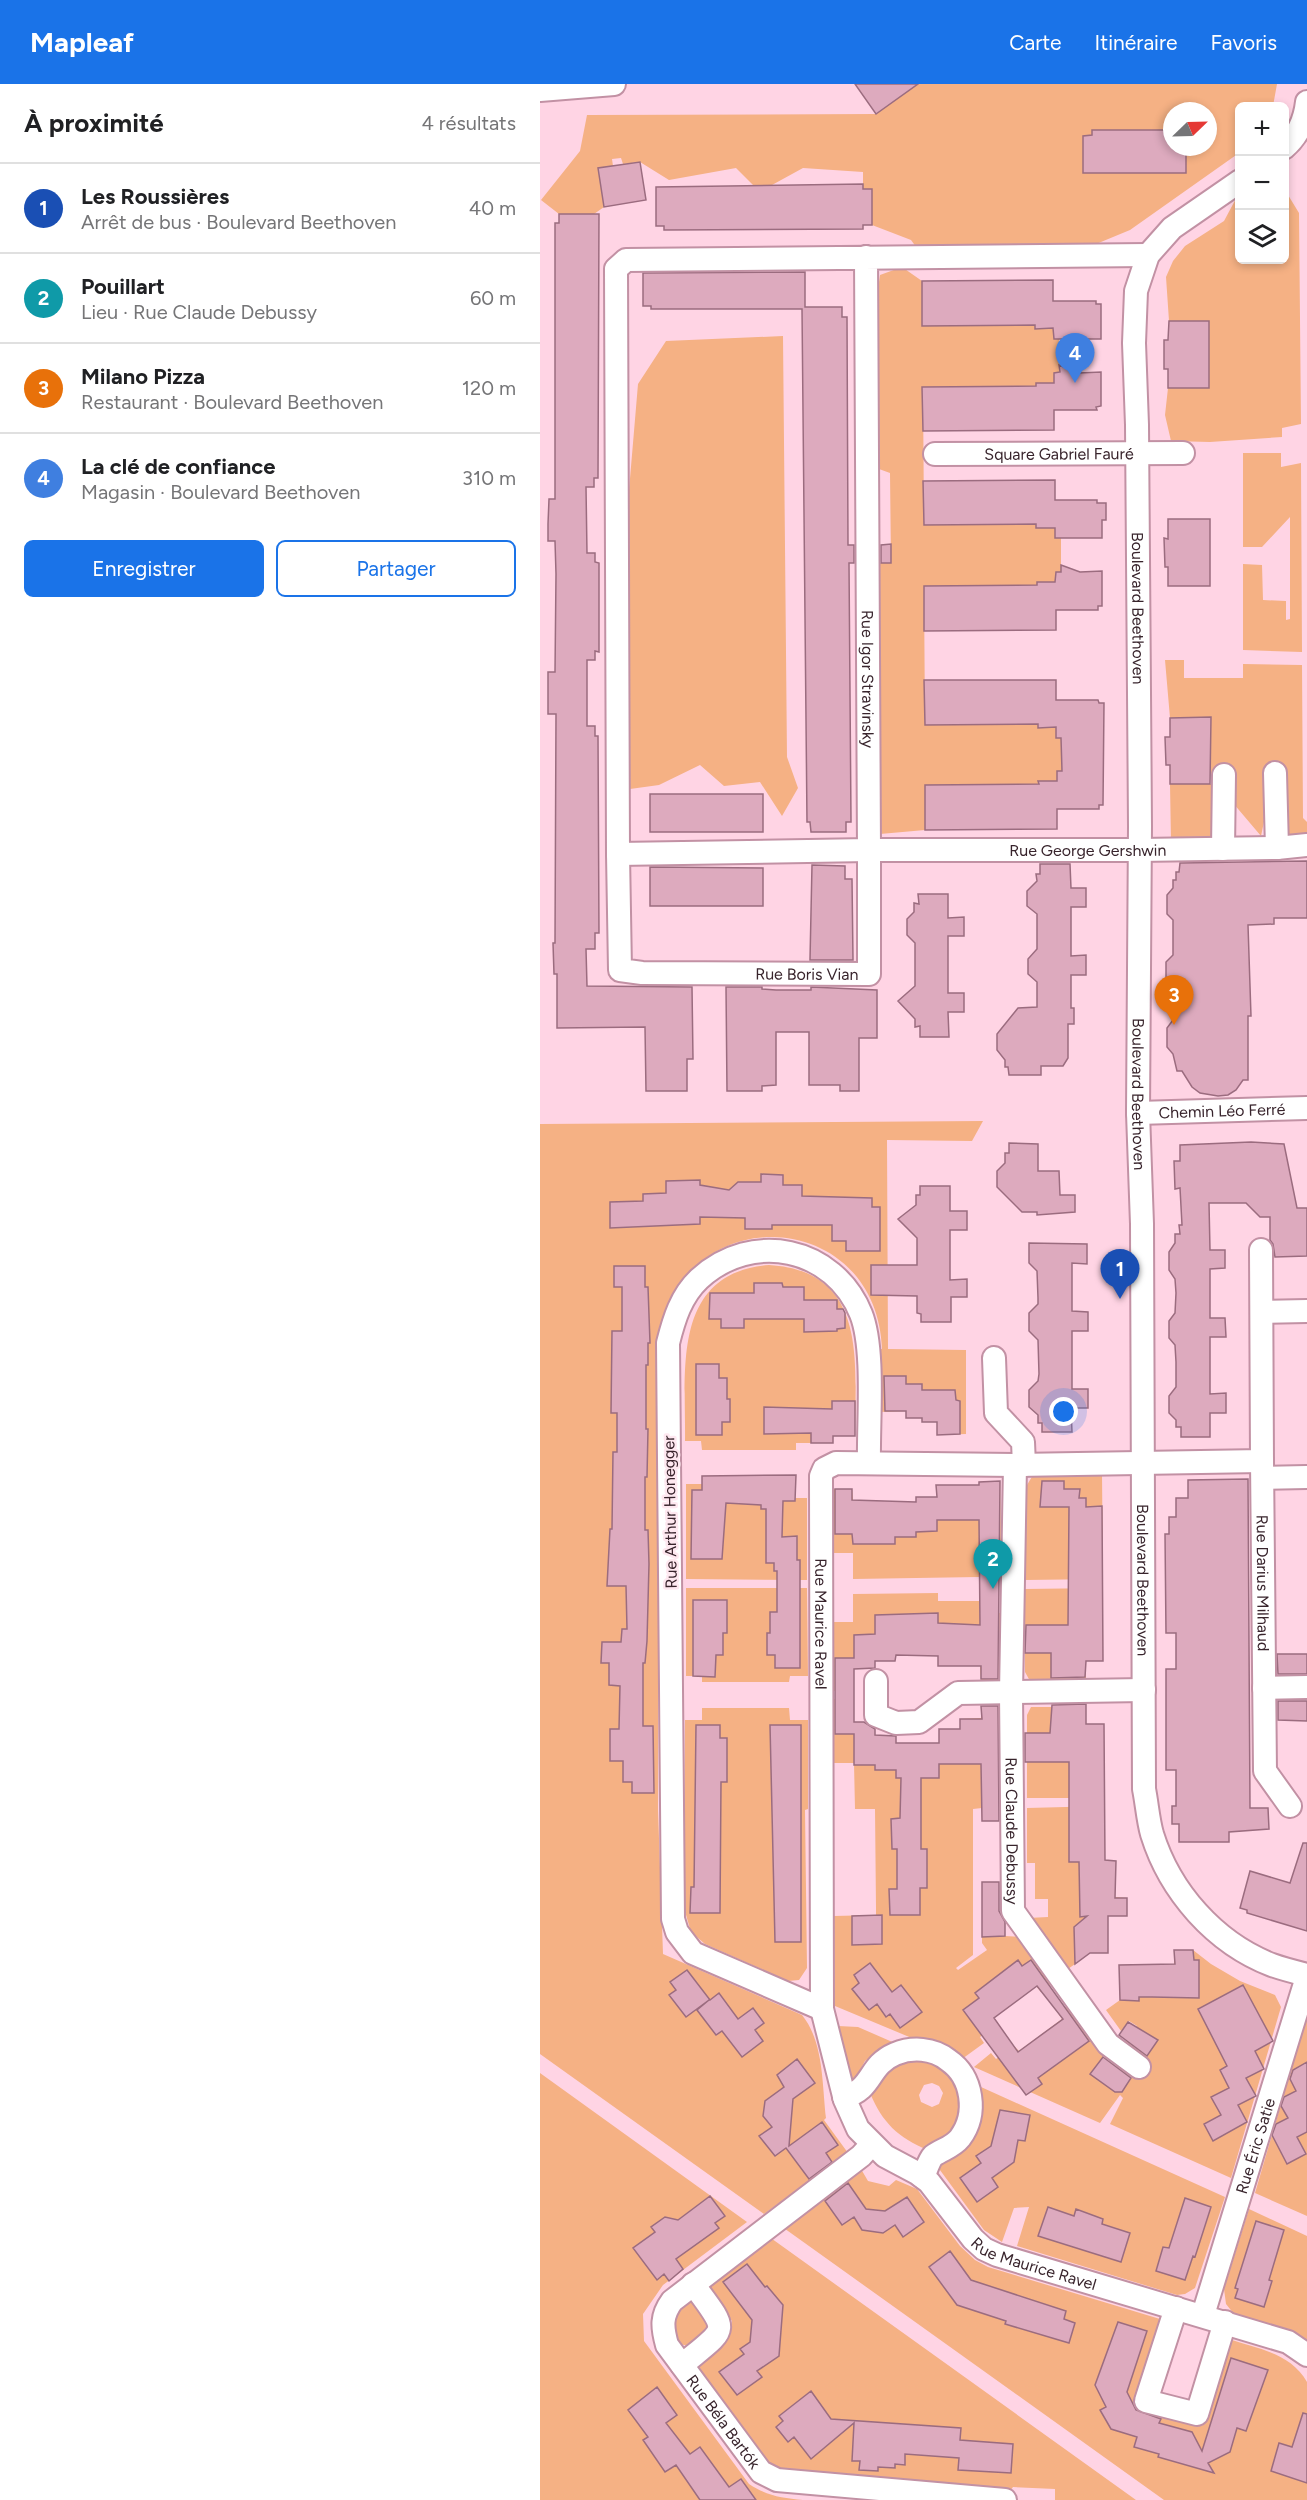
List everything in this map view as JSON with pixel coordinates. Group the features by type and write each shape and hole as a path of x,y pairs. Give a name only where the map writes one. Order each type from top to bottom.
{"street":[{"path":"540,90 614,84"},
{"path":"1289,144 1303,133 1307,102"},
{"name":"Boulevard Beethoven","path":"1235,184 1172,228 1148,255 1136,291 1134,343 1140,850 1138,1113 1142,1235 1144,1789 1152,1833 1166,1868 1185,1899 1211,1928 1270,1964 1307,1976"},
{"path":"869,850 618,854 616,269 626,260 1148,255"},
{"name":"Rue Igor Stravinsky","path":"866,258 869,850"},
{"name":"Square Gabriel Fauré","path":"935,454 1183,453"},
{"path":"1275,773 1277,848"},
{"path":"1223,849 1224,775"},
{"name":"Rue George Gershwin","path":"869,850 1140,850 1277,848 1307,845"},
{"name":"Rue Boris Vian","path":"618,854 620,970 642,974 869,974 869,850"},
{"name":"Chemin Léo Ferré","path":"1138,1113 1307,1108"},
{"name":"Rue Darius Milhaud","path":"1261,1250 1264,1771 1290,1806"},
{"name":"Rue Arthur Honegger","path":"822,2009 693,1953 677,1932 673,1919 668,1343 674,1319 683,1298 699,1279 717,1266 738,1256 761,1251 786,1251 809,1258 831,1271 847,1289 860,1314 868,1338 869,1463"},
{"path":"1262,1312 1307,1311"},
{"name":"Rue Claude Debussy","path":"994,1358 996,1413 1023,1442 1019,1465 1011,1693 1013,1911 1108,2044 1139,2067"},
{"name":"Rue Maurice Ravel","path":"1262,1469 1143,1463 1019,1465 869,1463 830,1465 824,1469 821,1476 822,2009 844,2097 858,2129 885,2156 923,2177 984,2249 997,2255 1288,2342 1307,2355"},
{"path":"1262,1469 1307,1477"},
{"path":"876,1681 876,1714 896,1723 919,1722 958,1693 1144,1690"},
{"path":"1264,1688 1307,1687"},
{"name":"Rue Éric Satie","path":"1203,2315 1307,1976"},
{"path":"844,2097 864,2089 876,2067 892,2055 902,2051 927,2050 948,2059 958,2068 970,2094 969,2119 960,2138 933,2157 923,2177"},
{"name":"Rue Béla Bartók","path":"872,2144 861,2156 672,2301 664,2312 662,2328 667,2345 761,2472 777,2480 910,2496 1005,2500"},
{"name":"Rue Béla Bartók","path":"682,2365 717,2336 720,2328 719,2319 693,2284"},
{"path":"1176,2308 1146,2401 1197,2414 1225,2322"}],"shaded area":[{"path":"918,84 1277,84 1274,102 1235,102 1235,156 1130,230 1055,261 930,266 911,240 872,225 872,189 863,189 863,172 803,168 772,185 754,186 736,168 669,180 640,162 623,164 621,158 612,159 613,166 598,168 604,207 594,214 559,214 541,200 580,151 587,115 876,114","holes":["1163,102 1217,102 1217,156 1186,156 1186,173 1083,173 1083,136 1092,135 1092,131 1163,130"]},
{"path":"1289,197 1299,213 1301,424 1282,428 1282,437 1210,442 1171,441 1165,415 1168,388 1209,388 1209,321 1169,321 1166,277 1173,261 1185,246 1224,221 1235,200 1235,264 1289,264"},
{"path":"902,267 922,281 1035,325 1036,329 1053,328 1054,339 1059,339 1060,372 1054,373 1054,383 1036,383 1036,386 923,387 924,525 1036,524 1055,528 1055,538 1061,538 1061,572 1056,572 1055,582 1037,582 1037,585 924,586 925,725 1038,724 1038,728 1056,727 1056,738 1062,738 1062,771 1057,771 1057,781 1038,781 1039,784 925,785 925,830 880,834 871,339 880,275","holes":["879,469 890,473 891,563 878,563"]},
{"path":"783,336 787,757 798,788 782,816 760,782 724,786 700,765 659,785 630,789 627,514 638,384 666,341"},
{"path":"1243,453 1281,453 1281,467 1301,463 1302,652 1243,650 1243,564 1262,565 1263,600 1286,601 1286,620 1290,619 1290,517 1262,547 1243,547"},
{"path":"1165,660 1184,660 1184,678 1243,678 1243,664 1302,665 1303,818 1307,822 1307,845 1294,857 1269,798 1261,836 1233,803 1212,837 1202,844 1171,842 1170,784 1211,784 1211,718 1170,718"},
{"path":"983,1121 972,1141 887,1140 888,1349 966,1350 966,1434 937,1435 937,1422 922,1422 922,1418 906,1411 880,1412 879,1349 882,1349 872,1303 849,1268 817,1247 780,1237 741,1241 705,1259 677,1290 659,1335 658,1810 663,1954 802,2015 809,2026 818,2051 826,2118 824,2120 848,2153 764,2214 540,2054 540,1124"},
{"path":"769,1265 801,1271 825,1284 840,1302 850,1325 854,1351 855,1436 833,1436 833,1443 796,1443 796,1450 702,1450 701,1441 685,1441 686,1356 691,1329 700,1305 715,1286 737,1272"},
{"path":"1102,1474 1103,1579 1025,1580 1024,1490 1033,1475"},
{"path":"746,1475 796,1475 795,1498 807,1498 807,1580 686,1579 686,1484 702,1484 702,1476 733,1476 747,1487"},
{"path":"1000,1481 1001,1550 979,1550 979,1577 853,1579 853,1553 831,1553 830,1489 852,1489 853,1500 875,1500 875,1509 916,1502 916,1497 937,1497 936,1485 979,1485 979,1482"},
{"path":"686,1588 807,1588 808,1676 790,1676 789,1682 702,1682 702,1676 686,1676"},
{"path":"1103,1588 1103,1661 1085,1661 1086,1680 1030,1681 1025,1672 1024,1589"},
{"path":"938,1593 938,1601 980,1601 980,1613 1002,1613 1002,1680 981,1680 980,1666 938,1666 938,1651 917,1652 917,1656 896,1655 895,1661 875,1661 875,1668 854,1669 854,1691 832,1691 832,1622 853,1622 853,1594"},
{"path":"832,1699 854,1699 854,1722 875,1722 875,1735 896,1735 896,1743 939,1743 939,1729 960,1729 960,1719 981,1718 981,1707 1002,1707 1003,1775 982,1775 982,1808 973,1809 973,1955 956,1968 958,1970 987,1950 982,1943 982,1928 1005,1927 1005,1936 1023,1937 1056,1981 1041,1992 1036,1986 994,2018 998,2024 980,2037 984,2043 962,2059 835,2006 834,1916 876,1915 876,1908 875,1809 855,1809 854,1763 833,1763"},
{"path":"1031,1707 1086,1707 1086,1724 1104,1724 1104,1798 1027,1798 1027,1715"},
{"path":"702,1708 789,1708 790,1720 808,1720 808,1809 805,1810 807,1968 799,1980 788,1981 705,1944 691,1932 684,1908 685,1720 702,1720"},
{"path":"1105,1806 1105,1861 1116,1861 1115,1897 1127,1898 1127,1916 1108,1916 1108,1953 1083,1952 1082,1959 1068,1969 1051,1948 1046,1935 1042,1935 1028,1918 1048,1917 1048,1899 1035,1899 1035,1863 1027,1863 1027,1808"},
{"path":"1174,1950 1193,1950 1240,1981 1275,1995 1281,2007 1231,2178 1110,2124 1123,2098 1120,2095 1100,2123 974,2067 991,2053 996,2059 1014,2046 1019,2051 1062,2019 1058,2013 1073,2002 1108,2049 1103,2057 1133,2077 1146,2058 1124,2044 1137,2026 1129,2021 1121,2031 1106,2010 1120,2000 1119,1965 1174,1964"},
{"path":"1307,2015 1307,2216 1255,2193"},
{"path":"838,2026 858,2027 897,2044 876,2053 865,2061 852,2085"},
{"path":"916,2059 933,2064 953,2079 960,2093 962,2106 953,2135 928,2150 908,2140 892,2128 870,2093 888,2065","holes":["932,2083 939,2086 943,2093 939,2104 932,2107 921,2102 919,2095 924,2085"]},
{"path":"540,2073 747,2222 663,2285 643,2314 644,2341 749,2484 775,2496 803,2500 540,2500"},
{"path":"981,2087 1225,2197 1195,2288 1185,2294 1177,2295 1017,2246 1029,2207 1014,2208 1002,2242 984,2230 937,2166 953,2158 972,2136 983,2107"},
{"path":"861,2169 868,2181 889,2186 896,2180 917,2189 960,2246 975,2260 988,2267 1160,2319 1140,2381 1170,2418 1202,2426 1229,2339 1273,2353 1292,2364 1307,2382 1307,2500 1164,2500 781,2226"},
{"path":"1249,2209 1307,2236 1307,2343 1234,2314 1226,2304 1224,2289"},
{"path":"768,2236 1136,2500 1055,2500 1055,2489 1013,2487 1010,2491 778,2471 765,2462 699,2371 705,2354 729,2335 732,2321 711,2292 710,2285"},
{"path":"691,2300 697,2303 711,2326 689,2346 679,2344 676,2319 681,2309"}],"building":[{"path":"855,84 918,84 876,114"},
{"path":"1092,130 1163,130 1163,156 1186,156 1186,173 1083,173 1083,136 1092,135"},
{"path":"640,162 646,200 604,207 598,168"},
{"path":"863,184 863,189 872,189 872,225 863,225 863,229 664,230 664,226 656,226 656,187"},
{"path":"559,214 599,214 598,478 594,478 594,487 586,487 587,553 595,553 595,562 599,563 599,652 595,651 595,660 587,660 587,726 595,726 595,736 598,736 599,933 595,933 595,949 586,949 587,986 692,987 693,1059 687,1059 687,1091 646,1091 645,1027 557,1028 557,974 554,974 553,943 555,943 556,714 548,714 548,672 555,672 556,574 555,541 548,541 548,524 549,499 555,499 555,223 559,223"},
{"path":"805,272 805,307 842,307 842,317 847,317 848,545 854,545 854,563 849,563 851,822 846,822 846,832 811,832 810,822 807,822 802,309 651,309 651,306 643,306 643,273"},
{"path":"1053,280 1053,301 1096,301 1096,304 1101,304 1101,339 1054,339 1053,328 1035,329 1035,325 922,326 922,281"},
{"path":"1169,321 1209,321 1209,388 1168,388 1168,369 1164,369 1164,340 1168,340"},
{"path":"1059,365 1079,373 1101,372 1101,406 1096,407 1097,410 1054,410 1054,430 923,431 922,387 1036,386 1036,383 1054,383 1054,373 1060,372"},
{"path":"1055,480 1055,500 1097,500 1097,503 1106,503 1106,520 1102,520 1102,538 1055,538 1055,528 1036,528 1036,524 924,525 923,481"},
{"path":"1168,519 1210,519 1210,586 1168,586 1164,538 1168,539"},
{"path":"891,544 891,563 881,563 881,545"},
{"path":"1061,565 1080,572 1102,571 1102,606 1098,606 1098,610 1056,610 1056,630 924,631 924,586 1037,585 1037,582 1055,582 1056,572 1061,572"},
{"path":"924,680 1056,680 1056,700 1098,700 1099,703 1104,703 1103,805 1099,805 1099,809 1057,809 1057,829 925,830 925,785 1039,784 1038,781 1057,781 1057,771 1062,771 1061,738 1056,738 1056,727 1038,728 1038,724 925,725"},
{"path":"1211,717 1210,784 1170,784 1170,765 1166,765 1165,737 1170,737 1170,718"},
{"path":"650,794 763,794 763,832 650,832"},
{"path":"1307,861 1307,918 1274,918 1274,924 1248,925 1251,1016 1248,1016 1248,1080 1243,1080 1236,1090 1228,1095 1200,1093 1192,1087 1182,1071 1177,1071 1173,1054 1167,1047 1167,1028 1173,1020 1173,989 1166,981 1166,962 1173,955 1173,920 1167,914 1167,895 1173,888 1173,880 1176,880 1176,872 1179,872 1180,863"},
{"path":"1040,864 1070,864 1071,888 1086,888 1086,907 1071,907 1071,956 1086,955 1086,975 1071,975 1071,1008 1074,1008 1074,1024 1068,1024 1068,1058 1063,1066 1041,1066 1041,1075 1009,1075 1008,1067 1005,1067 1005,1060 997,1050 997,1034 1018,1008 1037,1007 1037,982 1028,974 1028,959 1037,949 1037,914 1027,906 1027,891 1037,881 1036,874 1040,874"},
{"path":"812,865 845,866 845,879 852,879 853,960 810,960"},
{"path":"650,867 763,868 763,906 650,906"},
{"path":"918,894 948,894 948,918 964,917 964,936 948,936 948,993 964,993 964,1012 948,1012 949,1037 920,1037 920,1026 915,1027 915,1019 898,1001 915,986 915,943 907,935 907,919 914,912 914,903 919,904"},
{"path":"726,987 762,987 762,989 776,990 811,990 811,987 877,990 877,1038 859,1038 859,1091 840,1091 840,1085 809,1085 809,1032 776,1032 776,1085 762,1086 762,1091 727,1091"},
{"path":"1251,1142 1284,1144 1297,1208 1307,1208 1307,1256 1275,1257 1270,1240 1270,1217 1260,1217 1246,1203 1209,1203 1210,1250 1225,1250 1225,1268 1210,1269 1210,1318 1225,1318 1226,1337 1210,1337 1210,1394 1226,1393 1226,1413 1210,1413 1210,1437 1181,1437 1181,1427 1176,1427 1176,1420 1169,1413 1169,1396 1176,1387 1175,1345 1169,1338 1169,1321 1175,1313 1176,1293 1175,1279 1169,1270 1169,1252 1175,1243 1175,1234 1180,1234 1179,1225 1182,1225 1180,1188 1175,1189 1174,1161 1180,1161 1180,1145"},
{"path":"1009,1143 1038,1144 1038,1171 1059,1171 1060,1195 1075,1195 1075,1212 1037,1215 1037,1212 1022,1212 997,1187 997,1171 1005,1163 1005,1153 1009,1153"},
{"path":"761,1174 783,1175 783,1185 802,1185 802,1196 872,1198 872,1207 880,1207 880,1251 846,1251 846,1241 832,1241 832,1225 772,1225 772,1229 745,1229 745,1218 700,1217 700,1224 610,1228 610,1202 643,1201 643,1194 666,1193 666,1181 700,1180 700,1185 729,1190 738,1182 761,1182"},
{"path":"920,1186 950,1186 950,1211 967,1211 967,1230 950,1230 950,1280 967,1279 967,1297 951,1297 951,1322 921,1322 921,1314 917,1313 917,1296 871,1295 871,1265 917,1265 917,1238 898,1219 916,1205 916,1195 920,1195"},
{"path":"1029,1243 1087,1244 1087,1264 1072,1263 1072,1311 1088,1312 1088,1331 1072,1331 1072,1389 1088,1389 1088,1408 1071,1408 1072,1432 1042,1432 1042,1423 1038,1423 1038,1415 1029,1407 1029,1390 1038,1381 1039,1374 1038,1340 1029,1331 1029,1313 1038,1304 1038,1298 1037,1271 1029,1263"},
{"path":"614,1266 645,1266 645,1287 648,1287 650,1343 648,1343 648,1365 646,1365 646,1429 648,1429 645,1530 648,1530 649,1564 647,1641 645,1663 643,1663 643,1726 653,1726 654,1793 632,1793 632,1782 623,1782 623,1761 610,1761 610,1729 619,1729 620,1686 609,1685 609,1663 601,1663 602,1642 621,1642 622,1629 627,1629 626,1586 607,1586 610,1529 612,1529 613,1452 617,1452 617,1413 611,1413 612,1331 622,1331 622,1287 614,1287"},
{"path":"754,1283 782,1283 783,1287 804,1287 804,1300 837,1300 837,1309 843,1309 845,1313 845,1328 837,1329 837,1331 804,1332 804,1319 744,1319 744,1328 721,1328 721,1319 709,1319 710,1293 754,1293"},
{"path":"696,1364 719,1364 719,1378 727,1378 730,1422 722,1422 722,1435 696,1435"},
{"path":"884,1376 906,1376 906,1384 922,1384 922,1390 955,1390 956,1400 960,1401 960,1434 937,1435 937,1422 922,1422 922,1418 906,1418 906,1411 885,1411"},
{"path":"832,1401 855,1401 855,1436 833,1436 833,1443 811,1443 811,1433 764,1434 764,1407 832,1409"},
{"path":"796,1475 795,1501 783,1501 782,1537 797,1536 797,1560 800,1560 800,1668 775,1668 775,1655 767,1655 767,1633 770,1633 770,1612 777,1612 777,1571 774,1571 774,1563 766,1563 766,1509 761,1509 761,1505 726,1503 722,1559 691,1559 692,1490 702,1490 702,1476"},
{"path":"1248,1479 1250,1808 1268,1808 1269,1829 1229,1832 1229,1842 1179,1842 1179,1824 1172,1824 1172,1806 1176,1806 1176,1770 1166,1770 1166,1669 1176,1669 1176,1633 1166,1633 1165,1534 1169,1534 1169,1517 1176,1517 1176,1498 1188,1498 1188,1480"},
{"path":"1000,1481 998,1679 981,1679 981,1666 938,1666 938,1656 896,1655 895,1661 875,1661 875,1668 854,1669 854,1722 864,1722 875,1729 875,1735 896,1736 896,1743 939,1743 939,1729 960,1729 960,1719 982,1719 981,1706 998,1706 999,1821 982,1821 981,1764 939,1764 939,1778 921,1778 921,1849 927,1849 927,1888 920,1888 920,1915 890,1915 889,1889 897,1889 897,1849 892,1849 891,1819 900,1818 901,1778 896,1778 896,1770 875,1770 875,1765 854,1765 854,1734 835,1734 835,1658 854,1658 854,1635 875,1634 875,1615 938,1613 938,1623 980,1625 979,1520 937,1520 937,1531 916,1532 916,1537 895,1537 895,1544 853,1544 852,1534 835,1534 835,1489 852,1489 852,1500 916,1502 916,1497 937,1497 936,1485 979,1485 979,1482"},
{"path":"1042,1481 1064,1481 1064,1489 1080,1489 1079,1498 1086,1498 1086,1507 1102,1506 1103,1661 1086,1661 1085,1677 1051,1678 1051,1653 1025,1653 1026,1625 1068,1625 1069,1507 1040,1507"},
{"path":"693,1600 727,1600 727,1633 723,1633 723,1655 716,1655 715,1677 693,1676"},
{"path":"1277,1654 1307,1654 1307,1674 1278,1674"},
{"path":"1278,1701 1307,1701 1307,1721 1278,1720"},
{"path":"1086,1704 1086,1724 1104,1724 1105,1860 1116,1861 1115,1898 1127,1898 1127,1916 1108,1916 1108,1953 1090,1953 1075,1964 1074,1927 1087,1916 1080,1917 1079,1862 1069,1862 1069,1762 1025,1762 1025,1733 1050,1733 1052,1705"},
{"path":"696,1725 720,1725 720,1738 727,1738 727,1782 721,1782 720,1913 690,1913 691,1887 694,1887"},
{"path":"770,1725 801,1725 801,1942 775,1942"},
{"path":"1303,1843 1307,1843 1307,1931 1247,1913 1247,1910 1240,1908 1250,1871 1290,1883"},
{"path":"982,1882 999,1882 999,1911 1005,1922 1005,1936 982,1937"},
{"path":"882,1915 882,1944 852,1945 852,1916"},
{"path":"1174,1950 1193,1950 1194,1960 1199,1960 1199,1998 1139,1997 1139,2001 1120,2000 1119,1965 1175,1964"},
{"path":"1018,1960 1022,1966 1031,1960 1089,2041 1038,2078 1042,2084 1026,2095 963,2010 979,1998 975,1993","holes":["1037,1986 1063,2019 1018,2052 994,2018"]},
{"path":"870,1963 892,1992 901,1985 922,2012 900,2028 890,2014 886,2017 877,2004 869,2010 852,1989 859,1983 854,1975"},
{"path":"687,1970 710,2000 719,1993 738,2019 753,2008 764,2023 755,2030 763,2041 742,2057 722,2031 716,2035 697,2010 709,2000 686,2017 669,1995 676,1990 670,1982"},
{"path":"1243,1985 1273,2041 1255,2051 1264,2069 1246,2078 1256,2096 1238,2105 1247,2122 1213,2141 1204,2124 1221,2115 1211,2097 1229,2088 1220,2070 1227,2066 1198,2009"},
{"path":"1128,2022 1158,2040 1147,2056 1119,2035"},
{"path":"1103,2057 1131,2078 1122,2092 1115,2092 1090,2074"},
{"path":"797,2059 815,2083 793,2099 789,2146 822,2122 838,2145 826,2153 832,2162 809,2179 786,2148 775,2156 759,2136 772,2127 763,2116 765,2101 784,2087 777,2075"},
{"path":"1307,2062 1307,2132 1297,2137 1306,2154 1287,2164 1272,2135 1276,2124 1288,2118 1281,2106 1284,2097 1296,2091 1290,2079 1293,2070"},
{"path":"1000,2110 1030,2115 1025,2141 1018,2140 1014,2162 992,2178 998,2187 977,2202 960,2178 981,2163 976,2156 991,2146"},
{"path":"848,2183 866,2209 885,2211 907,2197 924,2222 903,2237 895,2225 883,2233 862,2230 854,2217 842,2225 825,2201"},
{"path":"710,2196 725,2216 715,2223 719,2228 676,2259 683,2269 669,2281 664,2274 657,2280 633,2248 655,2232 651,2227 665,2217 678,2220"},
{"path":"1185,2198 1211,2207 1185,2280 1156,2271 1163,2247 1169,2248"},
{"path":"1048,2207 1074,2216 1076,2209 1103,2219 1102,2224 1130,2233 1121,2262 1038,2236"},
{"path":"1256,2221 1284,2230 1269,2280 1272,2281 1264,2307 1235,2298 1238,2289 1235,2288"},
{"path":"950,2251 971,2280 1066,2311 1064,2319 1075,2323 1069,2343 1005,2324 1006,2321 957,2305 929,2267"},
{"path":"747,2264 783,2305 779,2356 757,2371 762,2377 737,2395 719,2372 744,2354 740,2349 750,2342 752,2320 723,2282"},
{"path":"1118,2322 1147,2331 1127,2392 1136,2410 1161,2419 1159,2423 1192,2432 1202,2451 1231,2358 1268,2370 1246,2431 1237,2428 1230,2452 1208,2463 1214,2473 1158,2457 1159,2454 1134,2447 1137,2437 1111,2429 1100,2410 1106,2407 1095,2385"},
{"path":"657,2387 677,2415 666,2423 690,2454 700,2447 729,2487 741,2479 756,2500 700,2500 676,2465 665,2472 643,2440 648,2437 628,2410"},
{"path":"811,2391 831,2419 961,2428 960,2440 1013,2444 1011,2473 958,2470 959,2458 905,2454 905,2465 895,2464 895,2468 878,2467 878,2471 859,2470 860,2461 852,2461 854,2423 811,2459 794,2437 788,2442 776,2427 783,2421 779,2416"},
{"path":"1303,2413 1307,2414 1307,2483 1271,2471 1279,2443 1292,2447"}],"place":[{"name":"La clé de confiance","path":"1075,383"},
{"name":"Milano Pizza","path":"1174,1025"},
{"name":"Les Roussières","path":"1120,1299"},
{"name":"Pouillart","path":"993,1589"}]}
